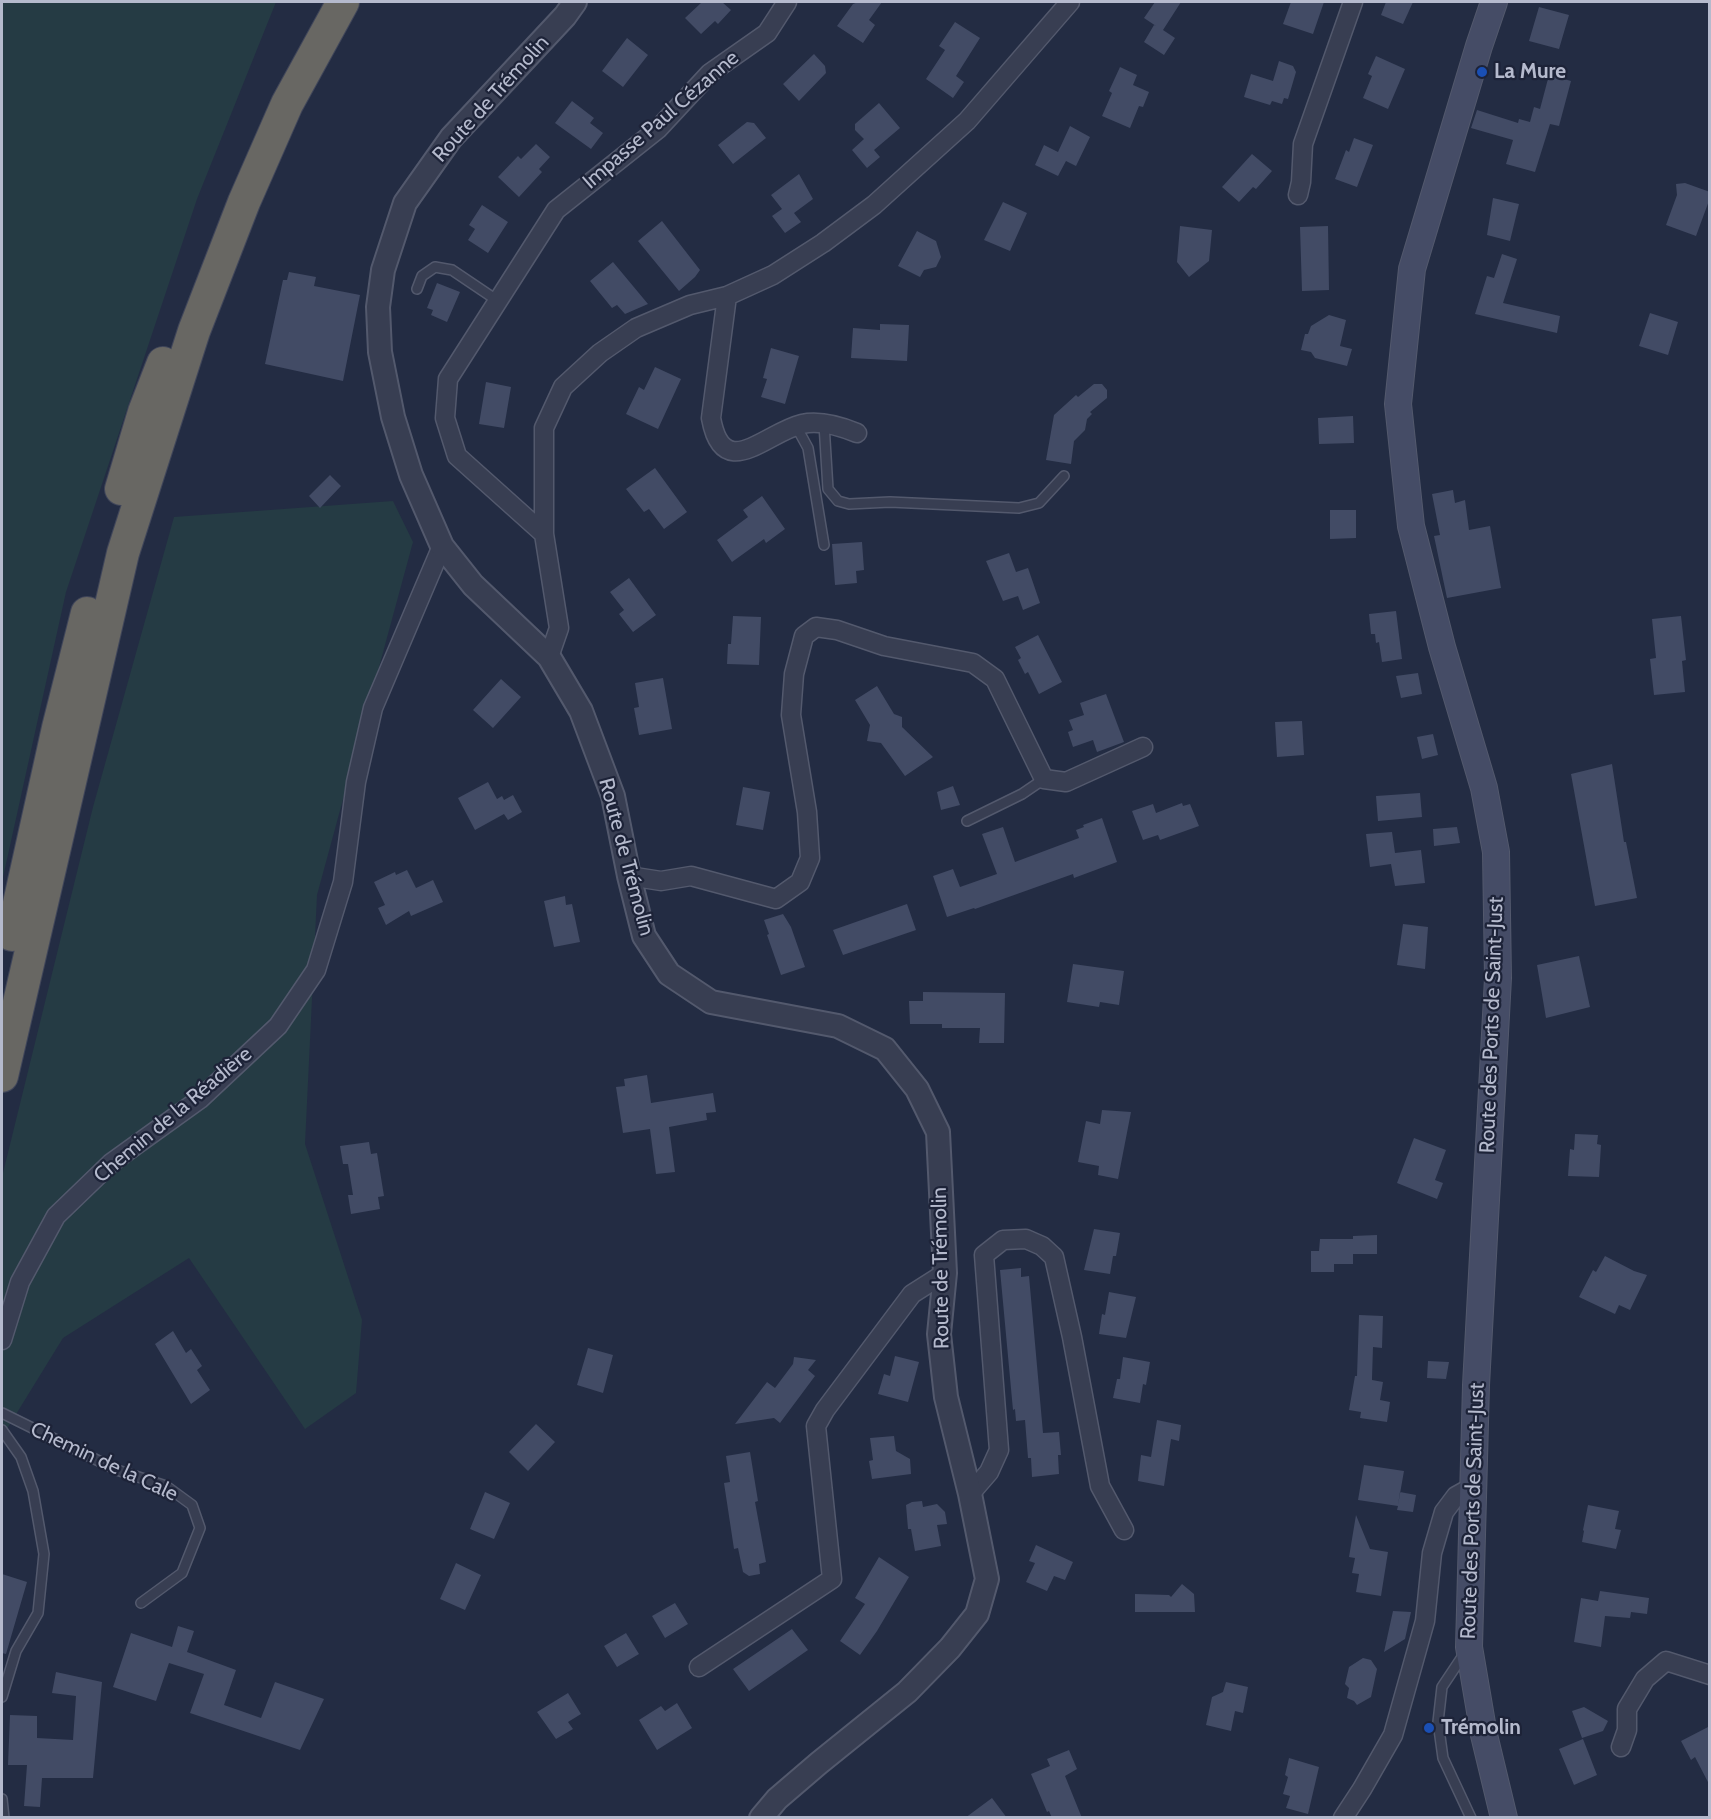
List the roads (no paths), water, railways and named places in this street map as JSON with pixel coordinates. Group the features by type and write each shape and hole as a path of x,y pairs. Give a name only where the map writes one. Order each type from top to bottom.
{"highway":[{"path":"2,982 58,728 107,533 144,412 204,252 252,139 318,2"},
{"path":"2,1076 123,553 144,486 194,331 244,202 287,104 343,2"}],"main road":[{"name":"Route des Ports de Saint-Just","path":"1494,2 1472,66 1412,270 1398,404 1411,526 1442,647 1484,788 1496,852 1498,978 1476,1385 1469,1647 1484,1735 1504,1818"}],"street":[{"name":"Route de Trémolin","path":"575,2 565,16 452,138 405,203 383,270 378,307 380,352 393,417 411,475 442,546 474,585 549,657 581,711 613,796 644,936 669,974 711,1002 838,1026 885,1049 917,1089 938,1132 945,1273 939,1334 946,1397 970,1494 987,1579 977,1614 950,1648 907,1692 777,1799 761,1818"},
{"name":"Impasse Paul Cézanne","path":"544,534 457,456 445,418 448,379 556,210 658,129 710,72 767,33 787,2"},
{"path":"549,657 559,628 544,534 544,428 563,387 600,353 636,328 690,305 727,296 773,275 823,243 874,205 967,121 1070,2"},
{"path":"1298,195 1303,144 1353,2"},
{"path":"727,296 711,417 720,445 732,452 747,450 773,435 803,423 836,425 857,433"},
{"name":"Chemin de la Réadière","path":"2,1340 20,1282 56,1216 111,1163 200,1099 278,1026 316,970 343,882 357,782 373,708 442,546"},
{"path":"629,876 661,881 691,876 776,899 800,882 810,858 807,812 791,715 794,674 804,636 816,627 837,630 884,646 973,663 995,679 1044,779 1066,782 1143,747"},
{"path":"970,1494 989,1472 999,1450 984,1255 1003,1240 1026,1239 1042,1246 1054,1257 1072,1337 1100,1486 1124,1530"},
{"path":"699,1667 832,1579 816,1425 912,1294 945,1273"},
{"path":"1343,1818 1393,1735 1425,1621 1432,1553 1444,1512 1456,1496 1474,1486"},
{"path":"1621,1747 1627,1730 1627,1708 1645,1678 1666,1661 1710,1675"}],"lane":[{"path":"417,289 422,276 435,267 452,270 498,302"},
{"path":"824,424 828,489 838,501 849,504 890,502 1019,508 1039,503 1064,476"},
{"path":"796,426 808,448 824,545"},
{"path":"967,821 1022,794 1044,779"},
{"name":"Chemin de la Cale","path":"2,1413 117,1470 166,1486 192,1505 200,1528 182,1573 141,1603"},
{"path":"2,1430 21,1457 33,1491 44,1554 38,1613 16,1651 2,1697"},
{"path":"1469,1647 1442,1687 1438,1722 1443,1758 1471,1818"},
{"path":"2,1799 4,1818"}],"place":[{"name":"La Mure","path":"1482,72"},
{"name":"Trémolin","path":"1429,1728"}]}
